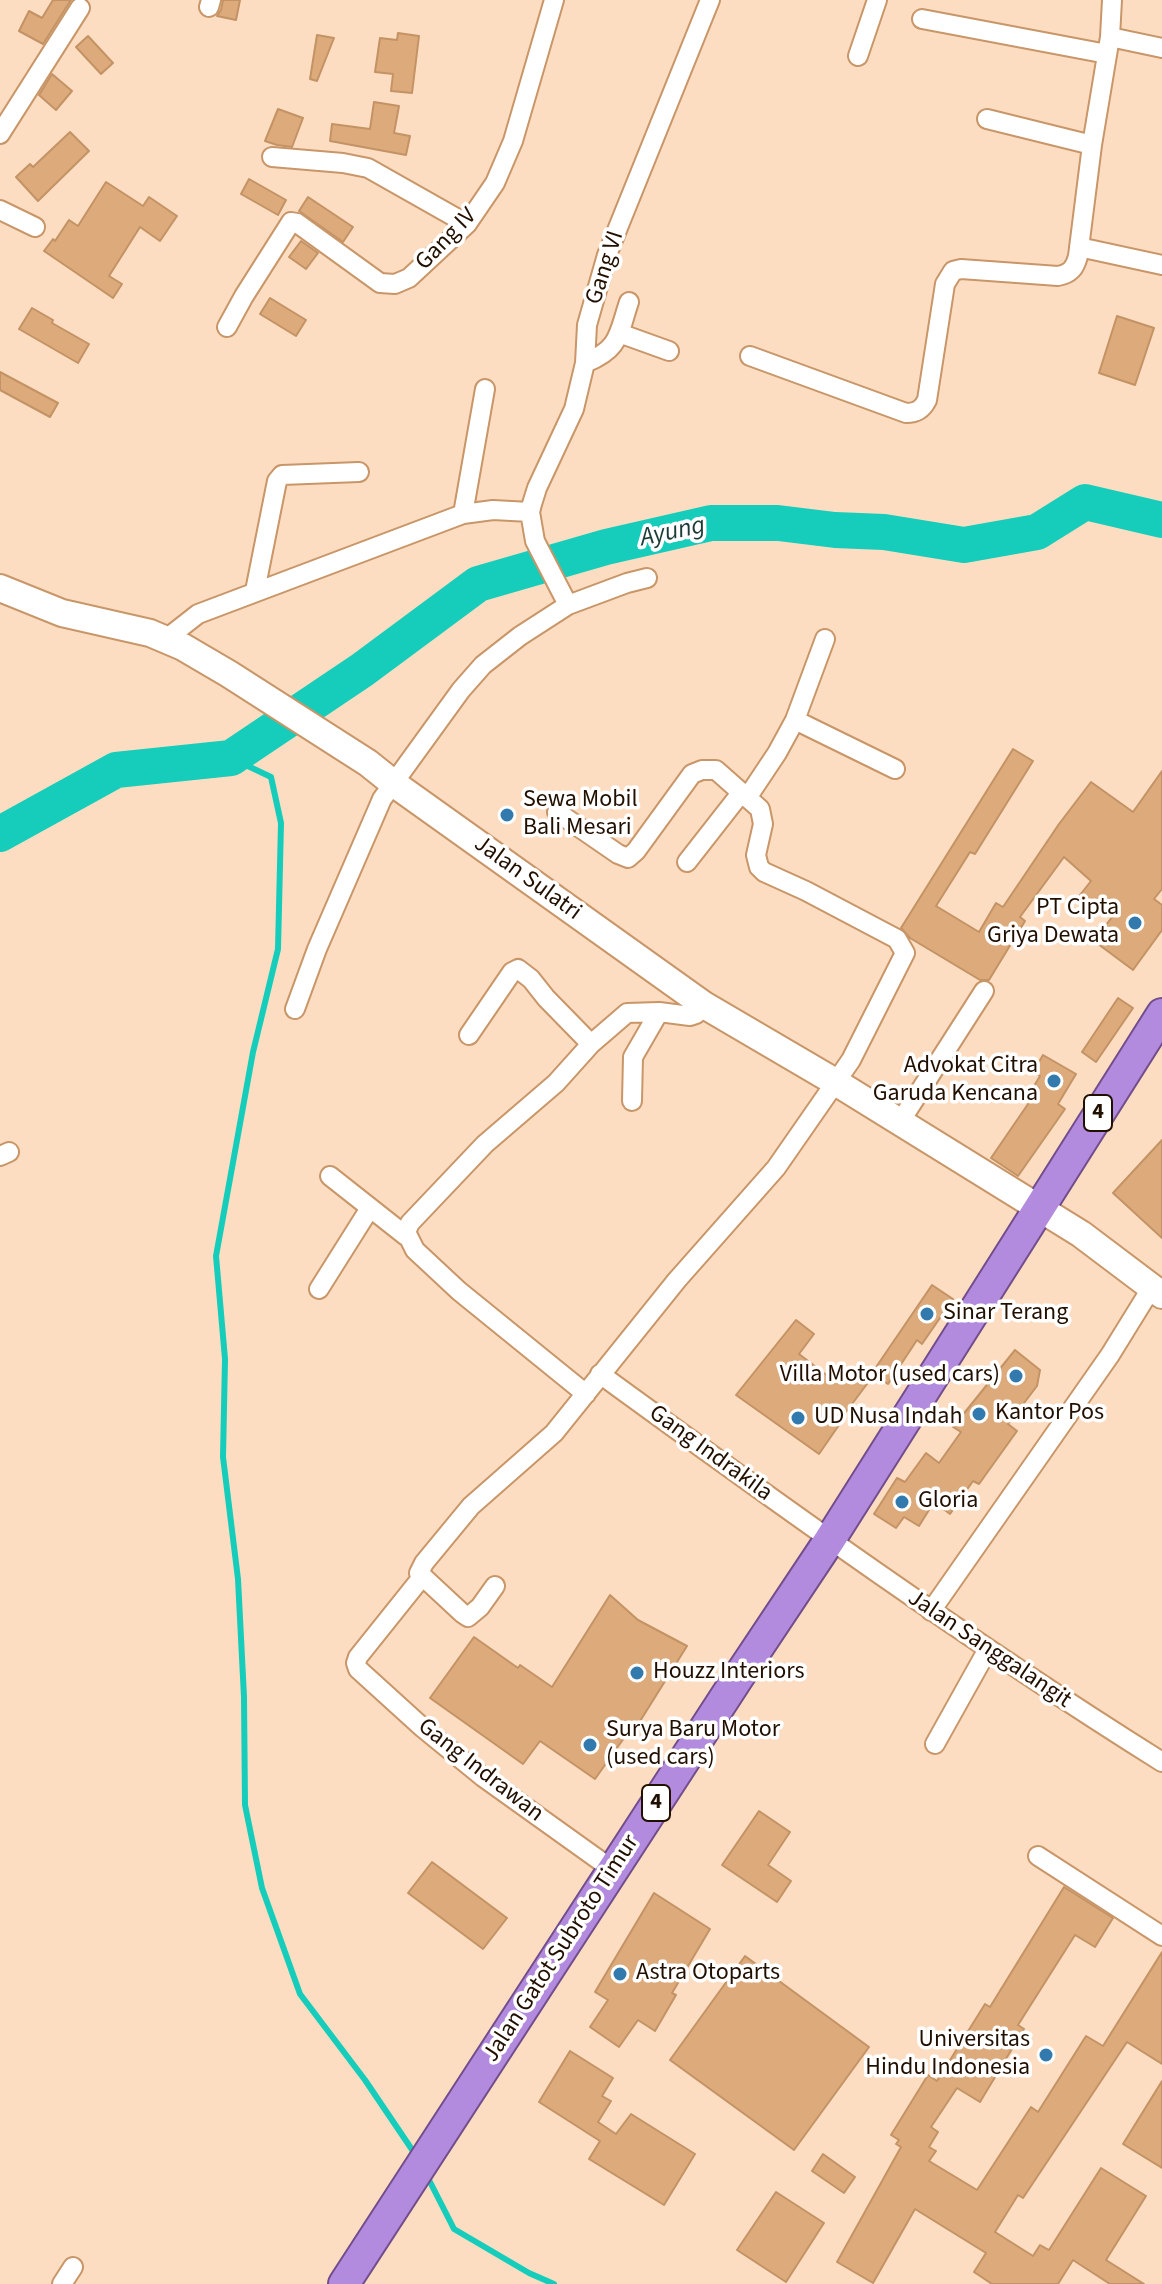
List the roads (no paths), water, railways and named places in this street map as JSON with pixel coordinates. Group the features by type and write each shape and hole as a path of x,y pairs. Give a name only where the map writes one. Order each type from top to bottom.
{"highway":[{"name":"4","path":"1038,1209 1162,1014"},
{"name":"Jalan Gatot Subroto Timur","path":"344,2284 1038,1209"}],"main road":[{"name":"Jalan Sulatri","path":"0,588 62,613 123,626 166,639 195,653 368,763 704,1005 1081,1234 1157,1291"}],"street":[{"name":"Gang IV","path":"227,327 291,222 297,223 380,283 395,284 409,278 467,224 495,183 506,158 554,0"},
{"name":"Gang VI","path":"568,605 535,541 530,512 537,488 572,417 585,363 587,325 607,255 710,0"},
{"path":"858,56 877,0"},
{"path":"750,356 913,413 921,409 927,400 945,284 953,271 1068,274 1076,264 1079,247 1109,45 1112,0"},
{"path":"0,134 80,8"},
{"path":"922,19 1109,45 1162,48"},
{"path":"987,119 1092,145"},
{"path":"272,157 368,168 467,224"},
{"path":"0,210 35,227"},
{"path":"1079,247 1162,265"},
{"path":"585,363 612,348 629,302"},
{"path":"619,333 669,351"},
{"path":"463,514 485,389"},
{"path":"255,591 277,481 282,475 359,472"},
{"path":"166,639 198,614 463,514 493,510 530,512"},
{"path":"295,1009 317,949 382,799 461,690 483,665 568,605 647,578"},
{"path":"687,862 777,753 795,720 825,639"},
{"path":"795,720 895,769"},
{"path":"495,1586 480,1607 468,1617 419,1573 471,1506 554,1433 677,1280 776,1168 837,1083 865,1035 905,953 897,939 764,872 756,855 762,818 760,809 716,770 696,772 628,858 557,812"},
{"path":"469,1035 512,972 518,969 523,970 591,1044"},
{"path":"900,1122 984,991"},
{"path":"406,1236 410,1223 485,1144 556,1083 591,1044 627,1013 659,1012 690,1016 704,1005"},
{"path":"632,1101 633,1057 659,1012"},
{"path":"330,1176 406,1236 415,1250 459,1291 586,1394"},
{"path":"319,1289 370,1208"},
{"path":"931,1611 1157,1291"},
{"name":"Gang Indrakila","path":"600,1374 824,1537"},
{"name":"Jalan Sanggalangit","path":"824,1537 1052,1693 1162,1762"},
{"name":"Gang Indrawan","path":"422,1577 358,1657 358,1669 473,1769 613,1870"},
{"path":"935,1744 988,1649"},
{"path":"1038,1856 1162,1936"},
{"path":"62,2284 73,2267"}],"waterway":[{"name":"Ayung","path":"0,834 116,770 231,758 362,670 478,584 606,547 711,523 778,523 884,532 964,545 1037,532 1085,502 1162,520"},
{"path":"231,758 271,777 281,823 278,949 253,1052 216,1256 225,1359 223,1457 238,1579 245,1805 262,1888 300,1994 365,2080 417,2157"},
{"path":"426,2174 454,2229 529,2273 554,2284"}],"place":[{"name":"Sewa Mobil Bali Mesari","path":"507,815"},
{"name":"PT Cipta Griya Dewata","path":"1135,923"},
{"name":"Advokat Citra Garuda Kencana","path":"1054,1081"},
{"name":"Sinar Terang","path":"927,1314"},
{"name":"Villa Motor (used cars)","path":"1016,1376"},
{"name":"Kantor Pos","path":"979,1414"},
{"name":"UD Nusa Indah","path":"798,1418"},
{"name":"Gloria","path":"902,1502"},
{"name":"Houzz Interiors","path":"637,1673"},
{"name":"Surya Baru Motor (used cars)","path":"590,1745"},
{"name":"Astra Otoparts","path":"620,1974"},
{"name":"Universitas Hindu Indonesia","path":"1046,2055"}]}
